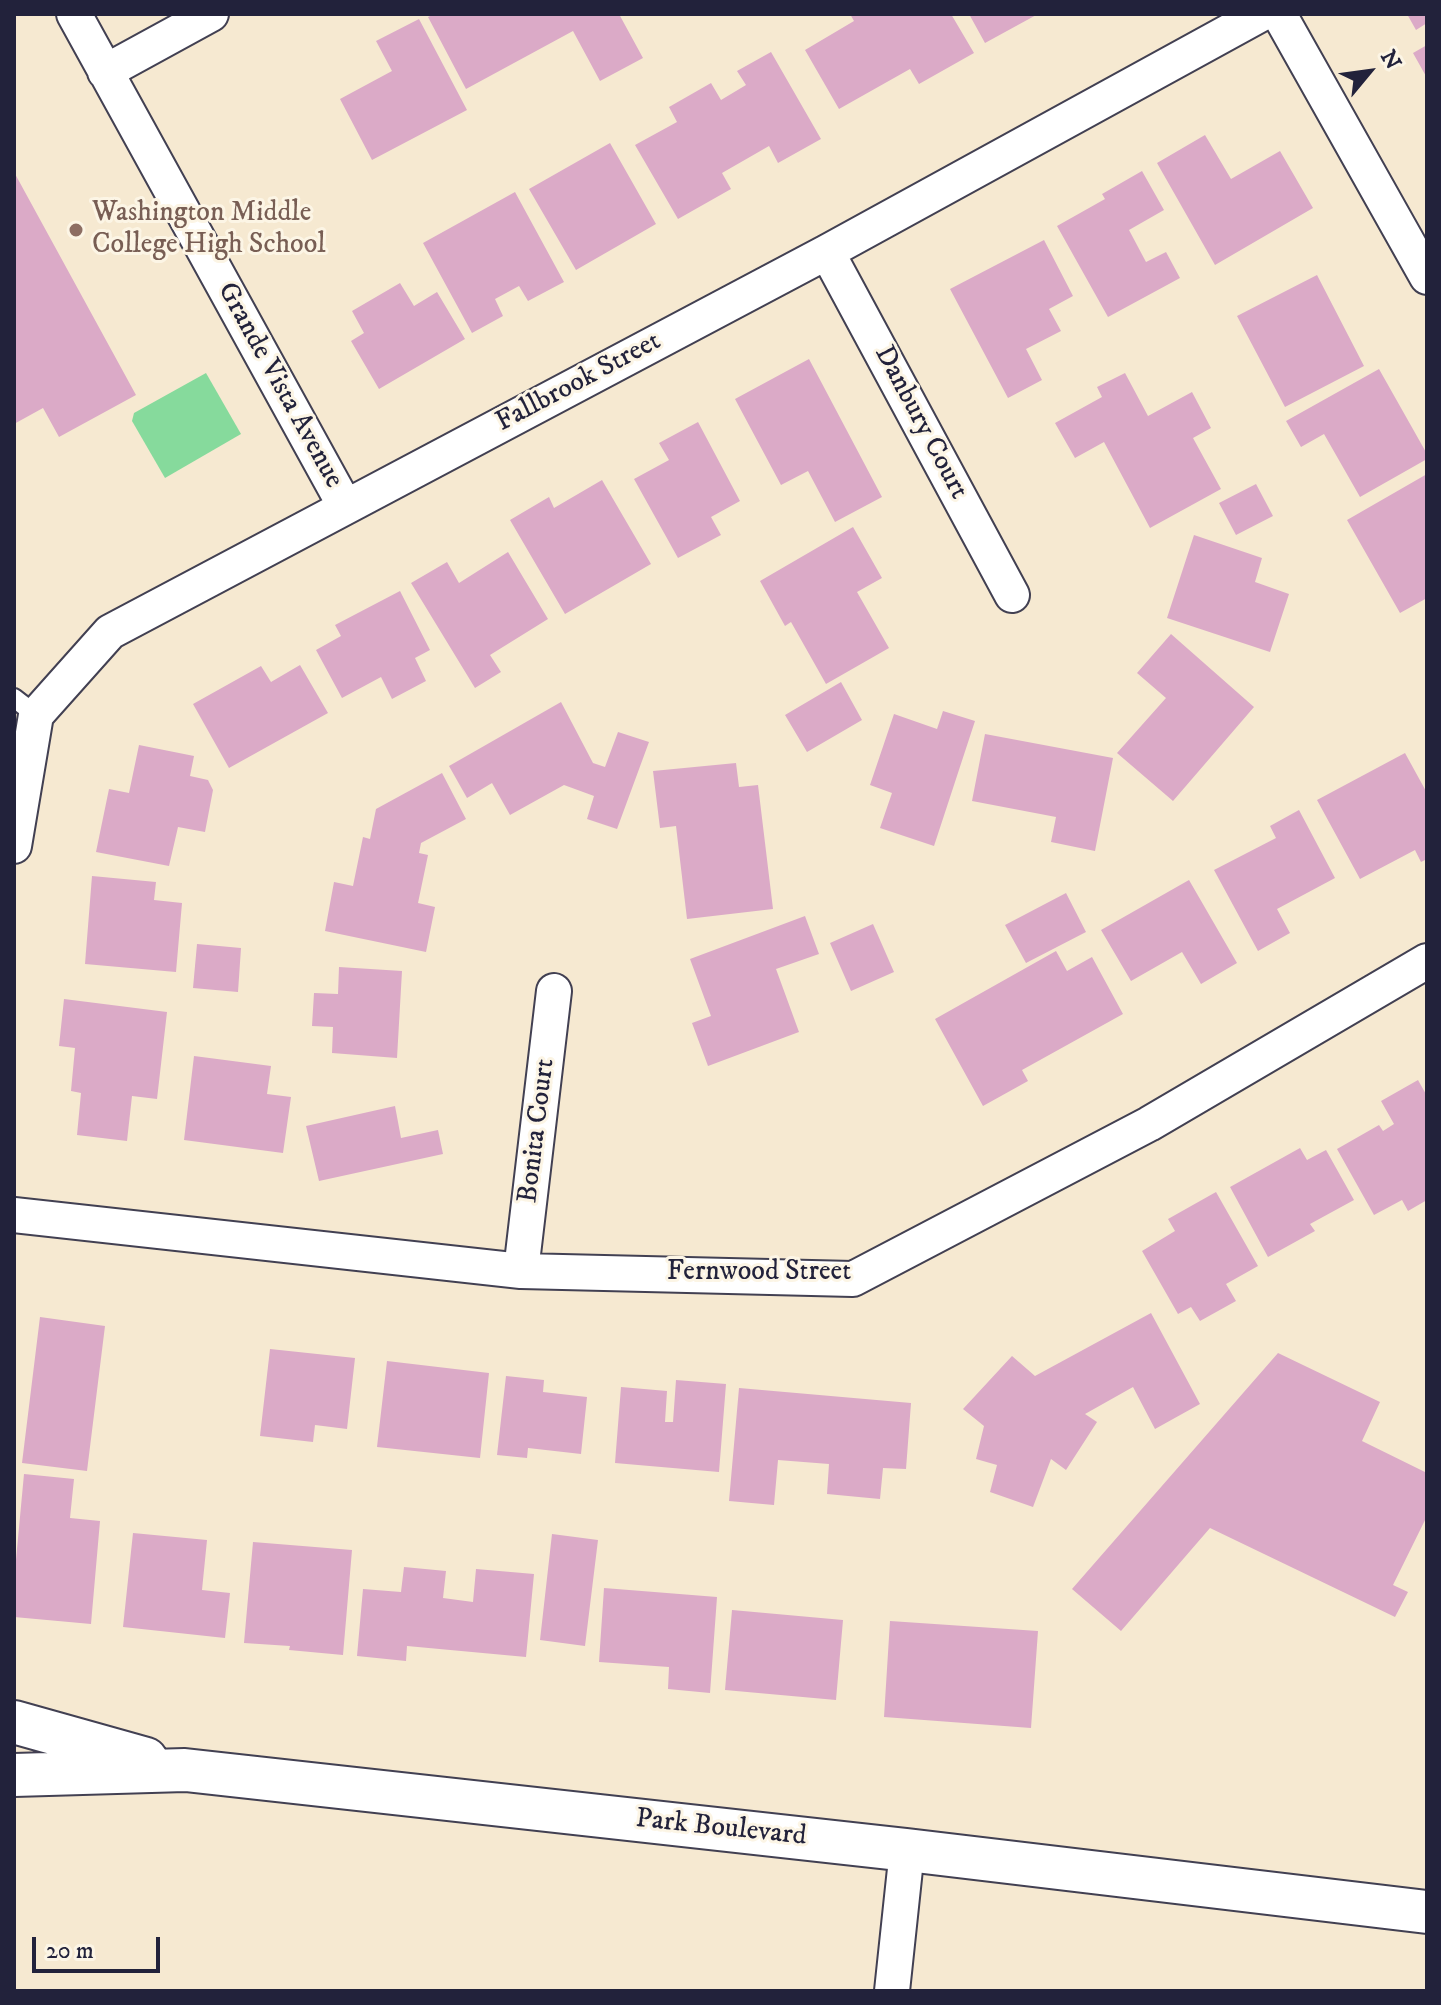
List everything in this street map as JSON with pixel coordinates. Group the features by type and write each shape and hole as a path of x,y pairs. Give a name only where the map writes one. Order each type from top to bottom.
{"street":[{"name":"Grande Vista Avenue","path":"74,14 345,506"},
{"path":"105,72 211,14"},
{"name":"Fallbrook Street","path":"14,846 25,707 110,632 827,252 1261,14"},
{"path":"1279,14 1427,277"},
{"name":"Danbury Court","path":"827,252 1012,595"},
{"name":"Fernwood Street","path":"14,1215 521,1271 853,1279 1149,1124 1427,961"},
{"name":"Bonita Court","path":"521,1271 554,991"},
{"path":"14,1722 185,1770"},
{"name":"Park Boulevard","path":"14,1775 185,1770 907,1850 1427,1912"},
{"path":"892,1991 907,1850"}],"green space":[{"path":"206,373 241,434 165,478 132,421 134,413"}],"building":[{"path":"434,14 619,14 643,58 600,81 573,31 466,89 428,17"},
{"path":"850,14 951,14 974,53 919,84 910,69 839,109 805,50 854,21"},
{"path":"969,14 1038,14 985,43"},
{"path":"1407,14 1427,14 1427,23 1416,30"},
{"path":"419,19 467,110 372,160 340,99 392,71 376,41"},
{"path":"1427,45 1427,78 1413,53"},
{"path":"771,52 821,139 778,163 769,146 722,173 731,189 678,219 635,145 677,122 669,107 711,83 721,100 746,85 737,71"},
{"path":"1205,135 1231,179 1280,151 1313,208 1215,265 1157,163"},
{"path":"610,143 656,224 576,270 529,189"},
{"path":"1142,171 1164,210 1129,230 1146,262 1166,252 1180,278 1108,317 1057,226 1105,199 1102,194"},
{"path":"14,172 136,395 59,437 43,408 14,424"},
{"path":"515,192 564,282 528,301 519,286 495,299 503,316 472,333 423,243"},
{"path":"1044,240 1073,296 1049,309 1061,331 1026,349 1042,380 1008,398 950,289"},
{"path":"1317,275 1364,366 1285,407 1237,316"},
{"path":"400,283 414,306 437,292 465,339 379,389 351,341 364,333 352,311"},
{"path":"809,359 882,497 835,522 808,471 781,485 735,399"},
{"path":"1379,369 1427,459 1360,497 1324,434 1301,447 1286,421"},
{"path":"1125,373 1148,416 1192,392 1211,428 1193,438 1221,489 1150,528 1104,442 1075,458 1055,423 1102,397 1097,387"},
{"path":"698,422 740,501 711,517 721,535 678,558 634,479 669,460 659,443"},
{"path":"1427,474 1427,598 1400,613 1347,520"},
{"path":"602,480 651,564 565,614 510,520 549,497 554,508"},
{"path":"1256,484 1273,516 1236,535 1219,503"},
{"path":"853,527 882,578 857,592 889,648 826,684 791,622 785,626 760,581"},
{"path":"1194,535 1262,558 1255,582 1289,594 1270,652 1167,618"},
{"path":"508,552 548,619 490,655 501,672 475,688 411,583 447,562 459,583"},
{"path":"400,591 430,650 415,658 426,681 392,699 381,677 342,698 316,650 341,636 335,625"},
{"path":"1171,634 1254,707 1173,801 1117,753 1166,698 1137,673"},
{"path":"300,665 328,713 229,768 193,704 261,666 271,682"},
{"path":"841,682 862,720 807,752 785,715"},
{"path":"561,702 593,763 605,767 618,732 649,742 617,829 587,819 594,796 564,785 510,815 492,783 467,798 449,766"},
{"path":"943,711 975,721 934,846 880,828 892,793 870,785 894,714 937,729"},
{"path":"985,734 1113,758 1095,851 1051,842 1056,817 972,801"},
{"path":"139,745 194,756 190,776 208,780 213,790 205,832 178,827 169,866 96,852 109,789 129,793"},
{"path":"1405,753 1427,793 1427,859 1421,862 1415,850 1360,879 1317,800"},
{"path":"736,763 739,787 758,785 773,909 687,919 676,826 660,828 653,771"},
{"path":"442,773 466,819 421,843 419,853 428,855 418,903 435,907 426,952 325,931 334,882 353,886 363,837 370,839 376,809"},
{"path":"1299,810 1335,878 1277,909 1290,933 1258,951 1214,870 1276,838 1270,826"},
{"path":"92,876 156,882 154,900 182,903 176,972 85,964"},
{"path":"1189,880 1237,963 1201,984 1182,952 1131,981 1101,930"},
{"path":"1066,893 1086,932 1026,963 1005,925"},
{"path":"805,916 819,954 776,969 799,1032 708,1066 692,1023 711,1016 690,959"},
{"path":"873,924 894,972 851,991 830,943"},
{"path":"197,944 241,948 238,992 193,988"},
{"path":"1056,951 1067,971 1092,957 1123,1014 1022,1070 1028,1081 983,1106 935,1019"},
{"path":"339,967 402,971 397,1058 332,1053 333,1027 312,1026 314,993 338,994"},
{"path":"64,999 167,1012 157,1099 132,1096 127,1141 77,1135 81,1093 71,1091 75,1048 59,1046"},
{"path":"194,1056 271,1066 267,1094 291,1097 283,1153 184,1140"},
{"path":"1418,1080 1427,1096 1427,1200 1408,1211 1402,1200 1374,1215 1337,1149 1379,1125 1383,1131 1394,1124 1381,1101"},
{"path":"395,1106 401,1138 438,1130 443,1154 319,1181 306,1126"},
{"path":"1300,1148 1307,1160 1326,1150 1354,1200 1310,1224 1315,1231 1268,1257 1230,1187"},
{"path":"1216,1192 1258,1266 1226,1284 1236,1301 1200,1321 1191,1307 1178,1314 1142,1251 1175,1231 1168,1219"},
{"path":"1151,1313 1200,1404 1155,1429 1133,1387 1085,1414 1097,1422 1066,1470 1051,1459 1033,1507 990,1492 997,1465 976,1459 984,1426 963,1409 1012,1356 1035,1376"},
{"path":"40,1317 105,1326 87,1471 22,1463"},
{"path":"270,1349 355,1358 347,1429 315,1425 313,1442 260,1436"},
{"path":"1278,1353 1380,1402 1362,1441 1427,1473 1427,1516 1393,1585 1408,1592 1395,1617 1210,1528 1121,1631 1072,1589"},
{"path":"387,1361 489,1373 480,1458 377,1447"},
{"path":"506,1376 544,1380 543,1392 587,1397 581,1454 528,1448 527,1458 497,1455"},
{"path":"676,1380 726,1384 719,1472 615,1463 621,1387 667,1391 665,1422 673,1422"},
{"path":"739,1388 911,1403 906,1469 883,1468 880,1499 827,1494 829,1464 778,1460 774,1505 729,1501"},
{"path":"24,1474 74,1479 70,1518 100,1521 91,1624 14,1617 14,1581"},
{"path":"133,1533 207,1540 202,1590 230,1593 225,1638 123,1627"},
{"path":"552,1534 598,1540 585,1646 540,1640"},
{"path":"253,1542 352,1550 343,1655 289,1650 290,1646 244,1643"},
{"path":"404,1567 446,1571 443,1598 473,1602 476,1569 534,1574 526,1657 407,1646 406,1661 357,1656 363,1589 401,1592"},
{"path":"604,1588 717,1597 710,1693 668,1689 669,1667 599,1662"},
{"path":"732,1610 843,1620 836,1700 725,1690"},
{"path":"890,1621 1038,1631 1031,1728 884,1717"}],"place":[{"name":"Washington Middle College High School","path":"76,230"}]}
